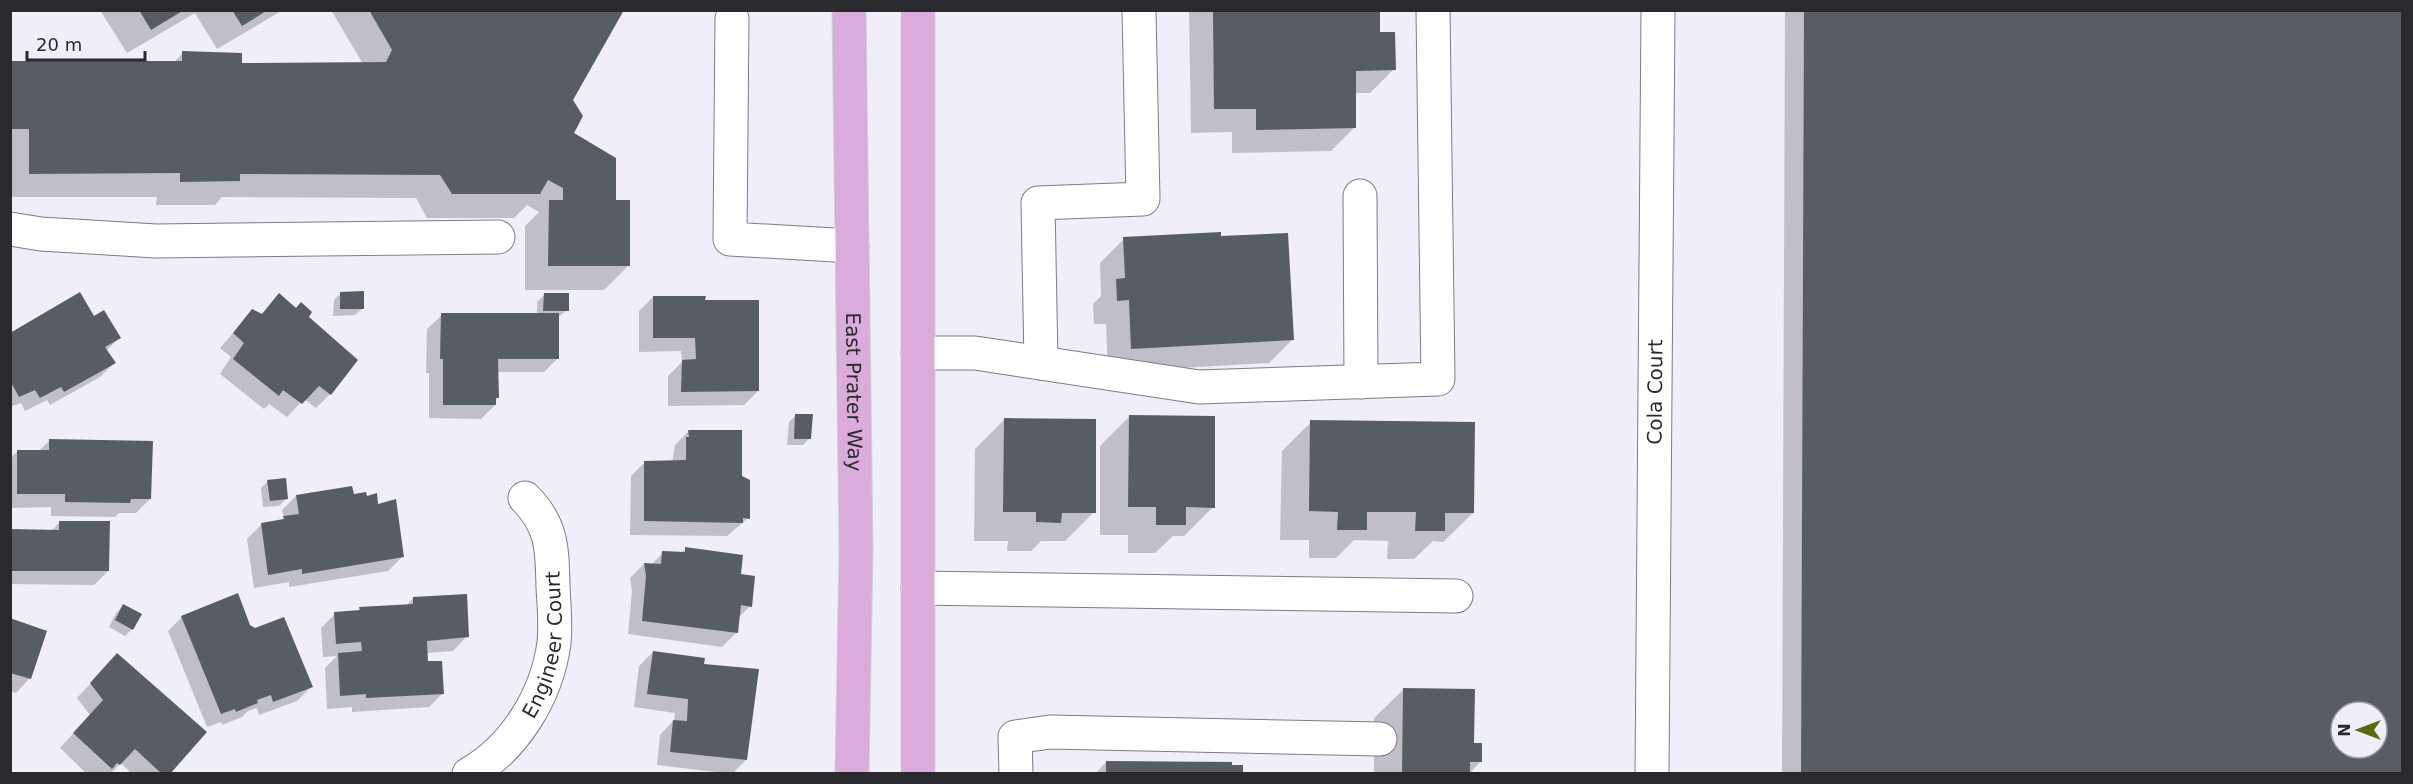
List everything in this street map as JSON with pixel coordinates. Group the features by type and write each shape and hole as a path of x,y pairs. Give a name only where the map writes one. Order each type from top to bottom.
{"main road":[{"path":"836,10 850,65"},
{"name":"East Prater Way","path":"849,10 855,550 852,774"},
{"path":"918,10 918,774"}],"street":[{"path":"1041,363 1038,203 1143,199 1139,10"},
{"path":"918,353 975,353 1199,387 1438,379 1433,10"},
{"name":"Cola Court","path":"1652,774 1658,10"},
{"path":"732,19 730,239 852,246"},
{"path":"1360,196 1361,382"},
{"path":"10,230 156,241 498,237"},
{"name":"Engineer Court","path":"469,774 507,744 521,727 542,685 554,645 552,548 542,519 525,498"},
{"path":"918,588 1456,596"},
{"path":"1016,774 1015,737 1050,732 1380,739"}],"building":[{"path":"139,10 184,10 151,30"},
{"path":"232,10 268,10 242,26"},
{"path":"369,10 624,10 573,100 583,116 574,133 616,158 616,200 630,200 630,266 548,266 549,200 563,200 563,188 548,180 540,194 452,194 440,175 240,174 240,181 180,182 180,173 29,174 29,129 10,129 10,61 182,61 182,51 242,53 242,63 386,62 392,50"},
{"path":"1213,10 1380,10 1380,32 1395,32 1396,70 1356,71 1356,128 1256,130 1256,109 1214,109"},
{"path":"1804,10 2402,10 2402,774 1801,774"},
{"path":"1221,232 1221,236 1288,233 1294,340 1131,349 1129,300 1117,301 1116,279 1125,278 1123,237"},
{"path":"364,291 364,309 340,309 340,292"},
{"path":"80,292 94,316 104,310 121,338 105,347 116,363 64,392 61,387 40,398 35,390 19,397 10,381 10,333"},
{"path":"279,293 296,308 301,302 312,312 309,317 358,360 331,395 319,386 302,404 283,390 279,396 233,359 244,343 233,333 252,309 262,314"},
{"path":"544,293 569,293 569,311 543,311"},
{"path":"653,296 706,296 705,300 759,300 759,391 681,392 682,360 696,359 695,338 653,338"},
{"path":"441,313 559,313 559,359 498,359 499,398 496,398 496,405 443,405 443,359 440,359"},
{"path":"795,414 813,414 811,439 794,439"},
{"path":"1129,415 1215,416 1215,508 1186,507 1186,525 1156,525 1156,507 1128,507"},
{"path":"1004,418 1096,419 1096,513 1062,513 1061,523 1036,522 1036,512 1003,512"},
{"path":"1310,420 1475,422 1474,513 1445,513 1445,531 1415,531 1416,512 1367,512 1367,530 1337,530 1338,512 1309,511"},
{"path":"688,430 742,430 742,476 750,480 750,519 743,518 743,523 644,521 644,461 686,460"},
{"path":"49,439 153,441 151,499 131,499 130,503 65,502 65,494 17,494 17,450 49,450"},
{"path":"286,478 288,499 270,501 267,480"},
{"path":"352,486 354,494 366,492 367,496 377,493 378,504 396,499 404,557 302,574 302,569 268,575 261,523 299,514 296,495"},
{"path":"59,521 110,521 109,571 10,571 10,529 59,530"},
{"path":"685,547 743,555 741,574 755,576 752,607 741,605 738,633 642,621 646,576 644,563 661,564 662,551 685,552"},
{"path":"238,593 250,625 255,628 284,617 313,687 273,702 271,695 236,712 235,709 221,714 181,616"},
{"path":"467,594 469,637 427,641 428,661 442,661 444,694 366,698 366,694 340,696 338,653 362,651 361,642 336,644 334,612 360,610 359,607 413,604 413,597"},
{"path":"123,604 142,614 133,630 115,620"},
{"path":"10,618 47,631 31,679 10,673"},
{"path":"653,651 705,658 704,664 759,669 747,760 670,752 673,720 687,721 688,699 647,694"},
{"path":"117,653 207,732 170,774 162,774 135,749 120,765 117,763 112,769 73,733 103,700 90,683"},
{"path":"1403,688 1475,689 1474,743 1482,743 1482,762 1470,762 1470,774 1402,774"},
{"path":"1106,761 1232,762 1232,765 1243,765 1243,774 1106,774"}]}
